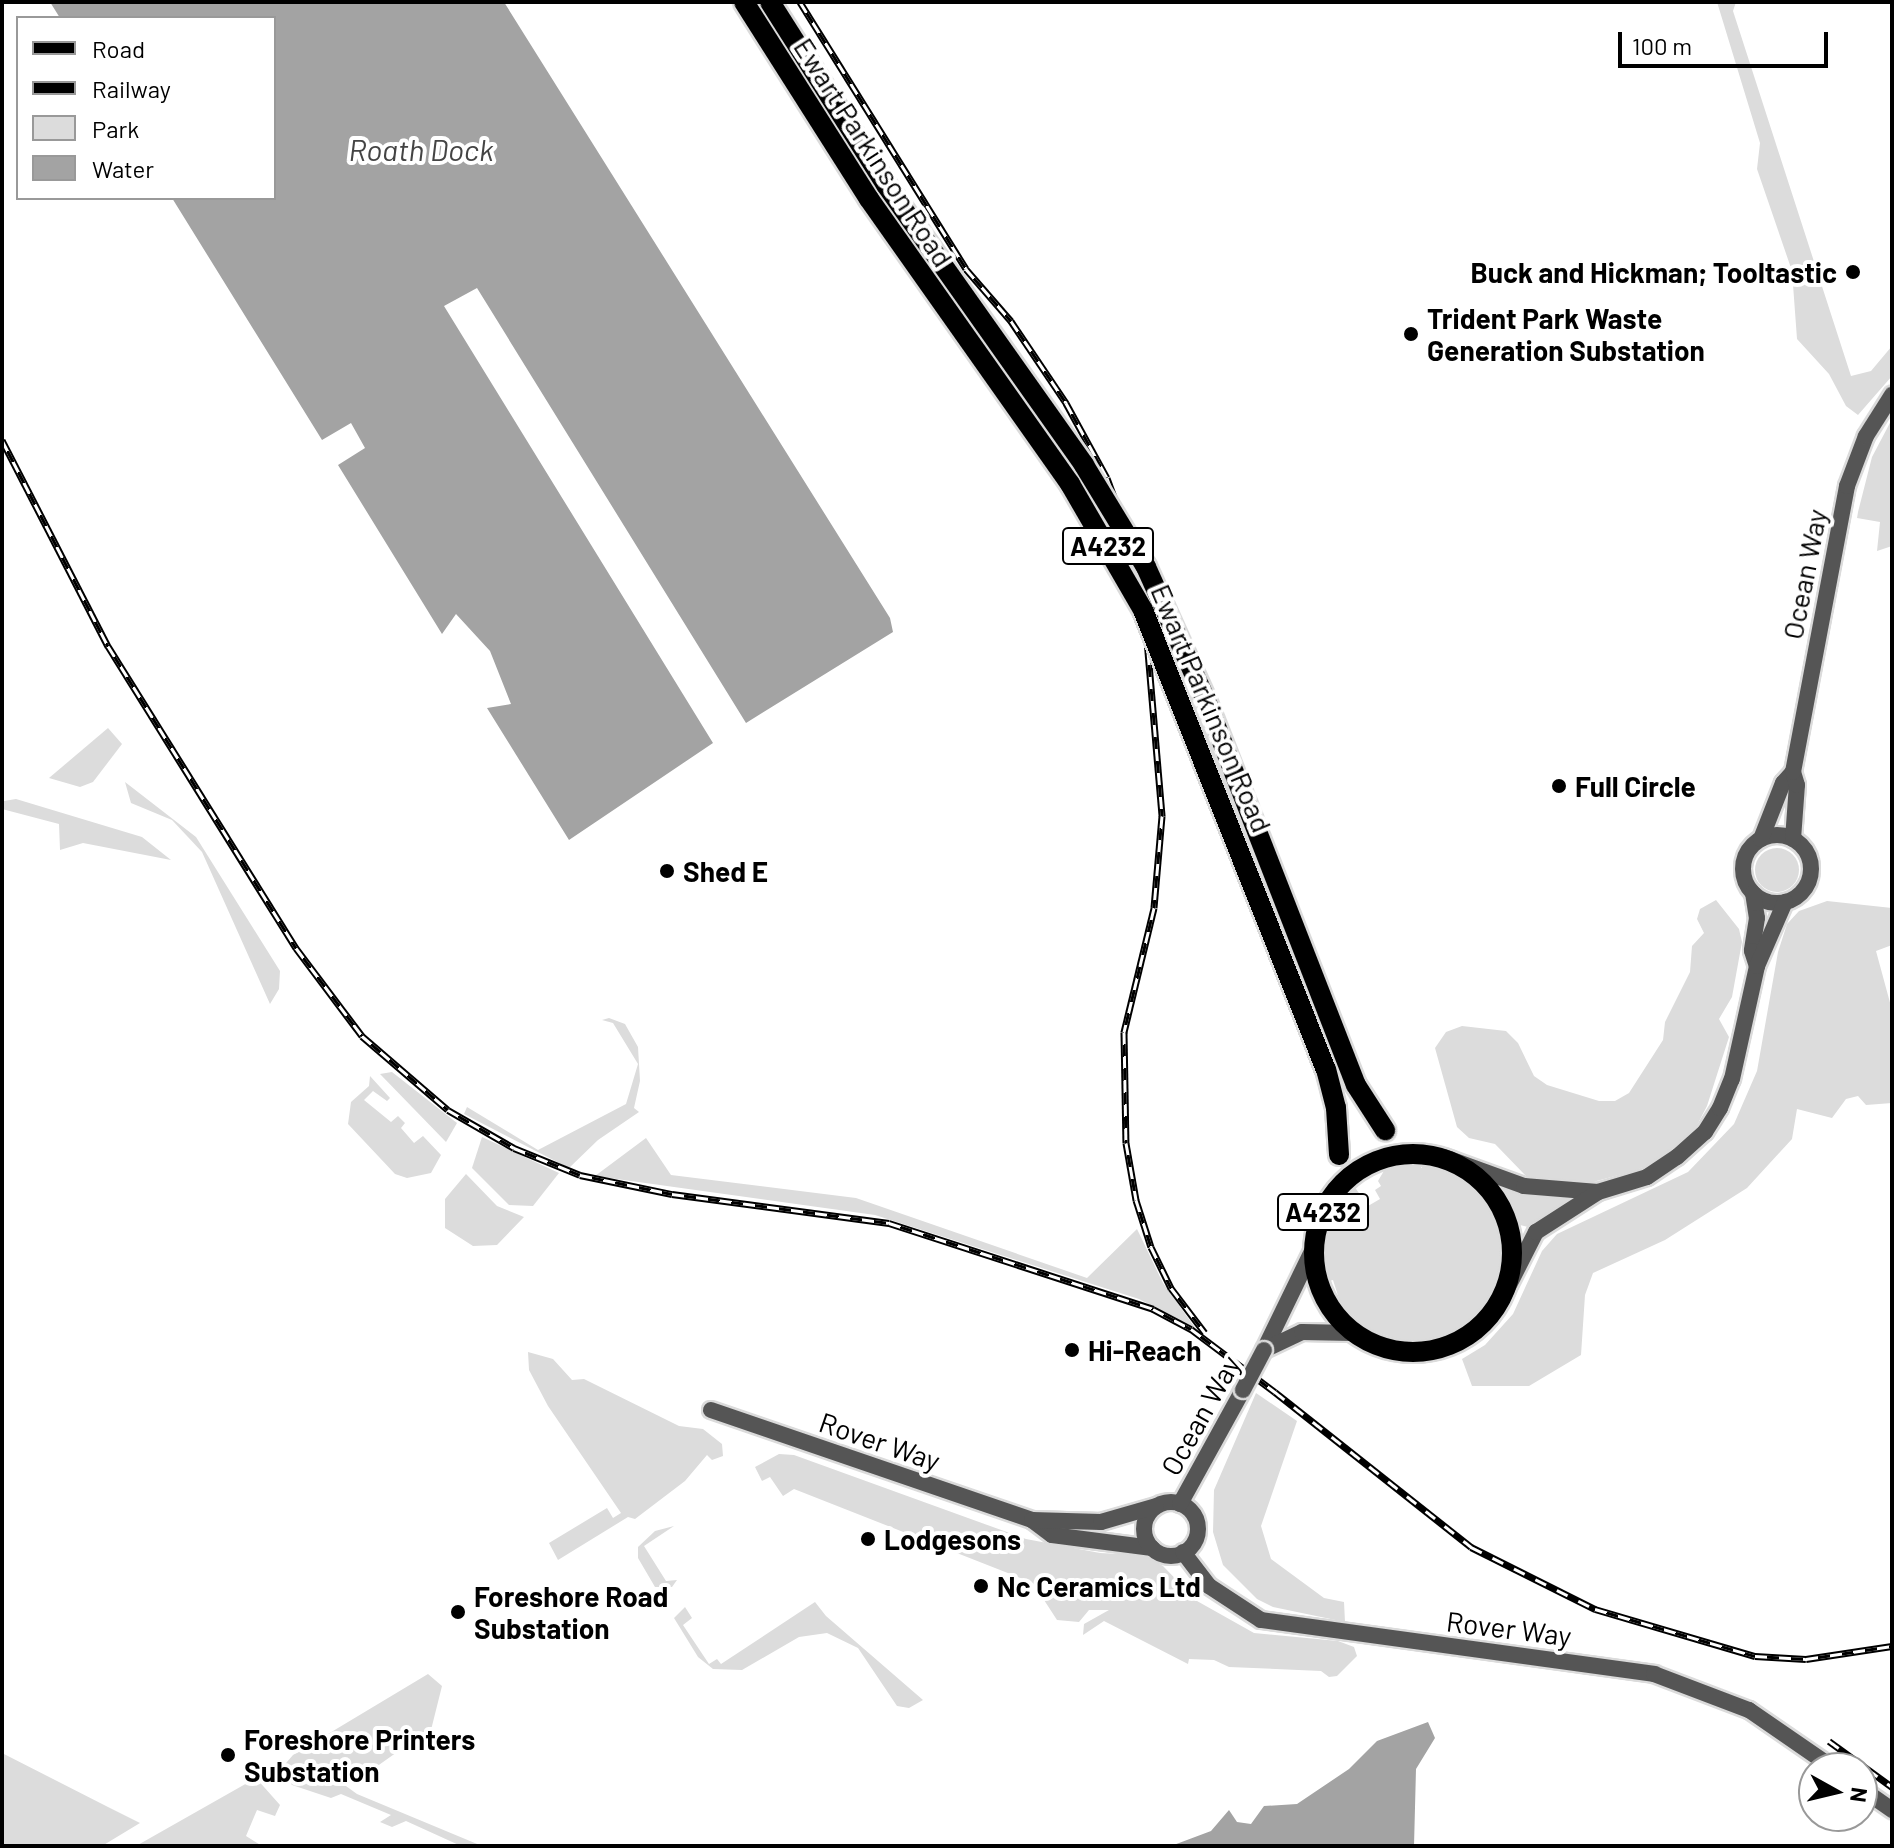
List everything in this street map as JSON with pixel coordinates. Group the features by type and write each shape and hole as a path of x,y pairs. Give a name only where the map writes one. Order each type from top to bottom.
{"main road":[{"name":"Ewart Parkinson Road","path":"744,2 877,212 1070,484 1143,610 1326,1069 1336,1108 1339,1155 1328,1199"},
{"name":"Ewart Parkinson Road","path":"770,2 886,185 1084,465 1146,567 1217,727 1356,1085 1385,1130 1401,1143 1437,1155"},
{"name":"A4232","path":"1437,1155 1487,1187 1506,1214 1513,1255 1504,1295 1486,1323 1444,1348 1395,1351 1353,1333 1322,1292 1313,1249 1328,1199 1381,1159 1437,1155"}],"street":[{"name":"Ocean Way","path":"1793,839 1797,785 1793,772 1847,486 1866,436 1892,395"},
{"name":"Ocean Way","path":"1761,839 1783,783 1793,772"},
{"path":"1753,893 1766,901 1785,902 1802,893 1811,876 1808,853 1793,839 1761,839 1744,861 1745,881 1753,893 1757,918 1752,951 1757,966"},
{"path":"1504,1295 1536,1232 1598,1192 1647,1177 1705,1132 1732,1079 1757,966 1785,902"},
{"path":"1437,1155 1524,1186 1598,1192"},
{"name":"Ocean Way","path":"1180,1504 1264,1350 1313,1249"},
{"name":"Ocean Way","path":"1264,1350 1302,1332 1353,1333"},
{"name":"Rover Way","path":"711,1410 1032,1520 1101,1522 1157,1506"},
{"path":"1180,1504 1197,1523 1195,1540 1183,1552 1167,1555 1152,1548 1144,1526 1157,1506 1180,1504"},
{"name":"Rover Way","path":"1032,1520 1052,1535 1152,1548"},
{"name":"Rover Way","path":"1183,1552 1209,1586 1261,1620 1654,1674 1749,1710 1810,1752"}],"green space":[{"path":"1717,2 1736,2 1733,11 1851,376 1871,371 1892,346 1892,376 1858,415 1846,406 1829,374 1797,339 1792,271 1757,169 1760,143"},
{"path":"1892,419 1892,546 1877,551 1880,522 1857,518 1872,457"},
{"path":"108,728 122,744 93,782 80,787 49,778"},
{"path":"125,782 196,837 280,971 279,989 270,1004 202,852 172,820 131,803"},
{"path":"16,799 142,837 171,860 83,843 60,850 59,824 2,809 4,801"},
{"path":"1777,848 1792,855 1799,870 1792,885 1777,892 1762,885 1755,870 1762,855"},
{"path":"1716,900 1739,929 1742,942 1732,997 1719,1019 1729,1037 1707,1106 1695,1129 1672,1153 1637,1170 1593,1182 1548,1182 1529,1179 1495,1144 1469,1138 1457,1127 1435,1048 1446,1032 1462,1026 1506,1031 1518,1043 1534,1076 1547,1085 1599,1101 1615,1101 1629,1093 1663,1040 1665,1022 1690,972 1692,946 1704,933 1697,919 1700,909"},
{"path":"1827,901 1892,908 1892,945 1876,951 1892,1010 1892,1103 1866,1105 1858,1096 1846,1099 1832,1118 1797,1109 1792,1139 1747,1188 1665,1240 1593,1273 1585,1295 1581,1355 1529,1386 1472,1386 1462,1359 1485,1345 1513,1314 1542,1251 1557,1234 1688,1172 1734,1124 1757,1071 1778,952 1787,924 1799,911"},
{"path":"609,1018 625,1024 638,1047 640,1081 634,1108 639,1112 598,1140 569,1168 464,1114 467,1107 538,1150 626,1104 638,1064 613,1023 602,1020"},
{"path":"392,1072 457,1123 446,1142 380,1074"},
{"path":"370,1076 390,1098 387,1101 373,1091 364,1100 391,1122 398,1116 405,1123 401,1128 414,1143 423,1136 441,1155 431,1173 407,1178 395,1174 348,1124 351,1102 369,1086"},
{"path":"482,1137 559,1173 533,1206 509,1205 472,1168"},
{"path":"646,1138 671,1175 856,1198 1087,1278 1137,1229 1163,1283 1196,1329 1139,1299 875,1215 595,1176"},
{"path":"1421,1162 1421,1168 1426,1164 1454,1172 1476,1188 1498,1221 1503,1255 1490,1300 1464,1328 1430,1340 1400,1340 1370,1330 1341,1305 1333,1280 1329,1281 1325,1250 1332,1217 1354,1186 1368,1206 1380,1199 1375,1190 1381,1186 1378,1181 1385,1169"},
{"path":"466,1174 497,1206 524,1217 497,1245 473,1246 445,1228 445,1199"},
{"path":"1505,1190 1575,1196 1528,1227 1520,1225"},
{"path":"528,1352 553,1359 572,1380 584,1379 679,1426 703,1429 722,1444 723,1456 712,1460 707,1455 685,1481 635,1519 628,1517 558,1560 549,1543 607,1508 613,1518 621,1513 548,1406 529,1370"},
{"path":"1256,1393 1297,1421 1261,1526 1271,1559 1324,1598 1344,1602 1345,1622 1273,1607 1257,1599 1223,1565 1213,1532 1214,1490"},
{"path":"779,1454 794,1455 1026,1539 1100,1553 1142,1555 1163,1566 1197,1601 1254,1633 1338,1641 1354,1647 1357,1656 1337,1676 1329,1677 1321,1671 1229,1667 1214,1660 1189,1659 1188,1664 1104,1621 1083,1635 1084,1624 1109,1610 1089,1610 1079,1622 1057,1620 1033,1583 794,1489 783,1496 770,1477 762,1481 755,1467"},
{"path":"674,1526 644,1546 666,1581 677,1580 672,1587 655,1587 638,1558 638,1547 655,1531"},
{"path":"815,1602 826,1616 923,1700 909,1708 897,1706 858,1648 827,1633 799,1637 742,1670 713,1669 698,1657 674,1618 685,1607 692,1618 683,1625 709,1664 717,1659 721,1664"},
{"path":"428,1674 442,1686 428,1742 400,1750 376,1767 366,1764 339,1781 357,1794 482,1846 461,1846 406,1821 392,1827 380,1822 391,1815 341,1794 331,1798 292,1785 280,1770 293,1755"},
{"path":"2,1753 140,1823 102,1846 2,1846"},
{"path":"256,1778 280,1805 275,1816 257,1810 246,1836 262,1846 136,1846"}],"water":[{"name":"Roath Dock","path":"50,2 504,2 890,618 893,632 746,723 477,288 444,306 713,743 569,840 487,708 511,704 490,651 456,614 442,634 338,465 365,448 351,423 322,440 173,200 276,200 276,16 59,16"},
{"path":"1428,1722 1435,1738 1416,1769 1414,1846 1171,1846 1211,1831 1229,1810 1237,1822 1251,1824 1264,1806 1297,1804 1349,1769 1377,1741"}],"railway":[{"path":"800,2 966,269 1011,321 1066,403 1107,478 1129,537 1144,605 1162,816 1154,908 1124,1032 1126,1143 1136,1200 1151,1247 1171,1288 1205,1333"},
{"path":"2,440 108,646 296,948 362,1036 448,1110 514,1148 580,1175 672,1194 889,1223 1153,1309 1191,1329 1471,1547 1595,1609 1755,1656 1806,1659 1892,1646"},
{"path":"1829,1741 1892,1787"}],"place":[{"name":"Buck and Hickman; Tooltastic","path":"1853,272"},
{"name":"Trident Park Waste Generation Substation","path":"1411,334"},
{"name":"Full Circle","path":"1559,786"},
{"name":"Shed E","path":"667,871"},
{"name":"Hi-Reach","path":"1072,1350"},
{"name":"Lodgesons","path":"868,1539"},
{"name":"Nc Ceramics Ltd","path":"981,1586"},
{"name":"Foreshore Road Substation","path":"458,1612"},
{"name":"Foreshore Printers Substation","path":"228,1755"}]}
